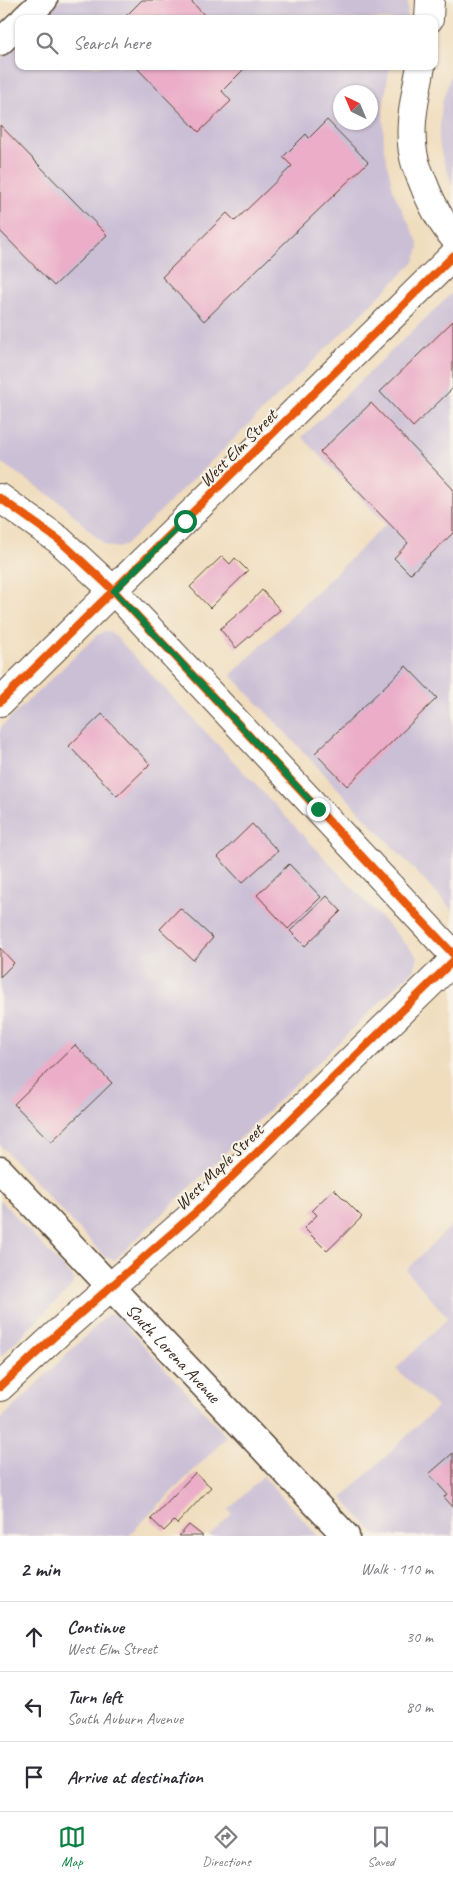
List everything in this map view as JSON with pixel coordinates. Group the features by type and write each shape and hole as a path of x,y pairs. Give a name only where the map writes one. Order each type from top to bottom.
{"street":[{"path":"28,15 44,0"},
{"path":"429,15 430,0"},
{"path":"0,42 15,28"},
{"path":"420,70 413,107 411,137 416,163 429,198 444,226 453,236"},
{"name":"West Elm Street","path":"0,702 453,256"},
{"path":"0,498 59,540 114,591 453,954"},
{"name":"West Maple Street","path":"0,1387 51,1339 197,1211 453,961"},
{"name":"South Lorena Avenue","path":"0,1170 346,1536"}],"shaded area":[{"path":"61,0 407,0 408,5 407,15 45,15"},
{"path":"15,45 15,70 389,70 383,108 384,149 394,193 418,242 419,248 414,262 127,544 119,548 106,546 61,503 0,462 0,59"},
{"path":"453,68 453,186 442,157 439,140 442,102"},
{"path":"453,292 453,911 231,675 386,524 302,437"},
{"path":"107,631 118,639 418,957 414,969 113,1260 105,1257 0,1145 0,728 97,635"},
{"path":"0,1200 75,1280 70,1288 0,1357"},
{"path":"453,1224 453,1536 377,1536 342,1498 437,1407 396,1369 448,1318 406,1270"},
{"path":"107,1315 117,1316 227,1437 130,1534 131,1536 0,1536 0,1420"},
{"path":"263,1476 318,1536 209,1536 232,1514 228,1510"}],"building":[{"path":"142,0 190,0 204,15 127,15"},
{"path":"139,70 243,70 222,91 231,101 199,132"},
{"path":"327,120 333,126 333,130 337,130 368,162 204,321 162,277 227,213 235,221 292,166 283,157 306,134 309,138"},
{"path":"0,125 107,235 54,286 0,231"},
{"path":"453,321 453,388 413,427 380,392"},
{"path":"371,403 453,489 453,533 410,574 394,558 408,543 320,452"},
{"path":"222,556 230,564 235,558 248,571 210,608 190,587"},
{"path":"262,590 280,610 236,648 220,629 246,607"},
{"path":"406,666 437,698 347,786 315,753"},
{"path":"102,714 150,764 117,796 69,746"},
{"path":"252,824 278,851 242,883 218,857"},
{"path":"289,864 321,897 288,929 257,895"},
{"path":"327,896 341,911 305,946 290,931"},
{"path":"180,908 213,938 193,960 160,929"},
{"path":"0,948 14,963 0,977"},
{"path":"75,1045 112,1083 51,1142 14,1104"},
{"path":"334,1189 362,1217 327,1251 304,1228 317,1215 312,1210"},
{"path":"453,1453 453,1507 444,1497 447,1494 429,1474"},
{"path":"195,1473 211,1487 177,1524 174,1521 164,1531 151,1519"},
{"path":"189,1525 203,1536 179,1536"}],"cycle path":[{"path":"0,702 453,256"},
{"path":"0,498 59,540 114,591 453,954"},
{"path":"0,1387 58,1333 197,1211 453,961"}],"route":[{"path":"185,521 114,591 318,809"}]}
